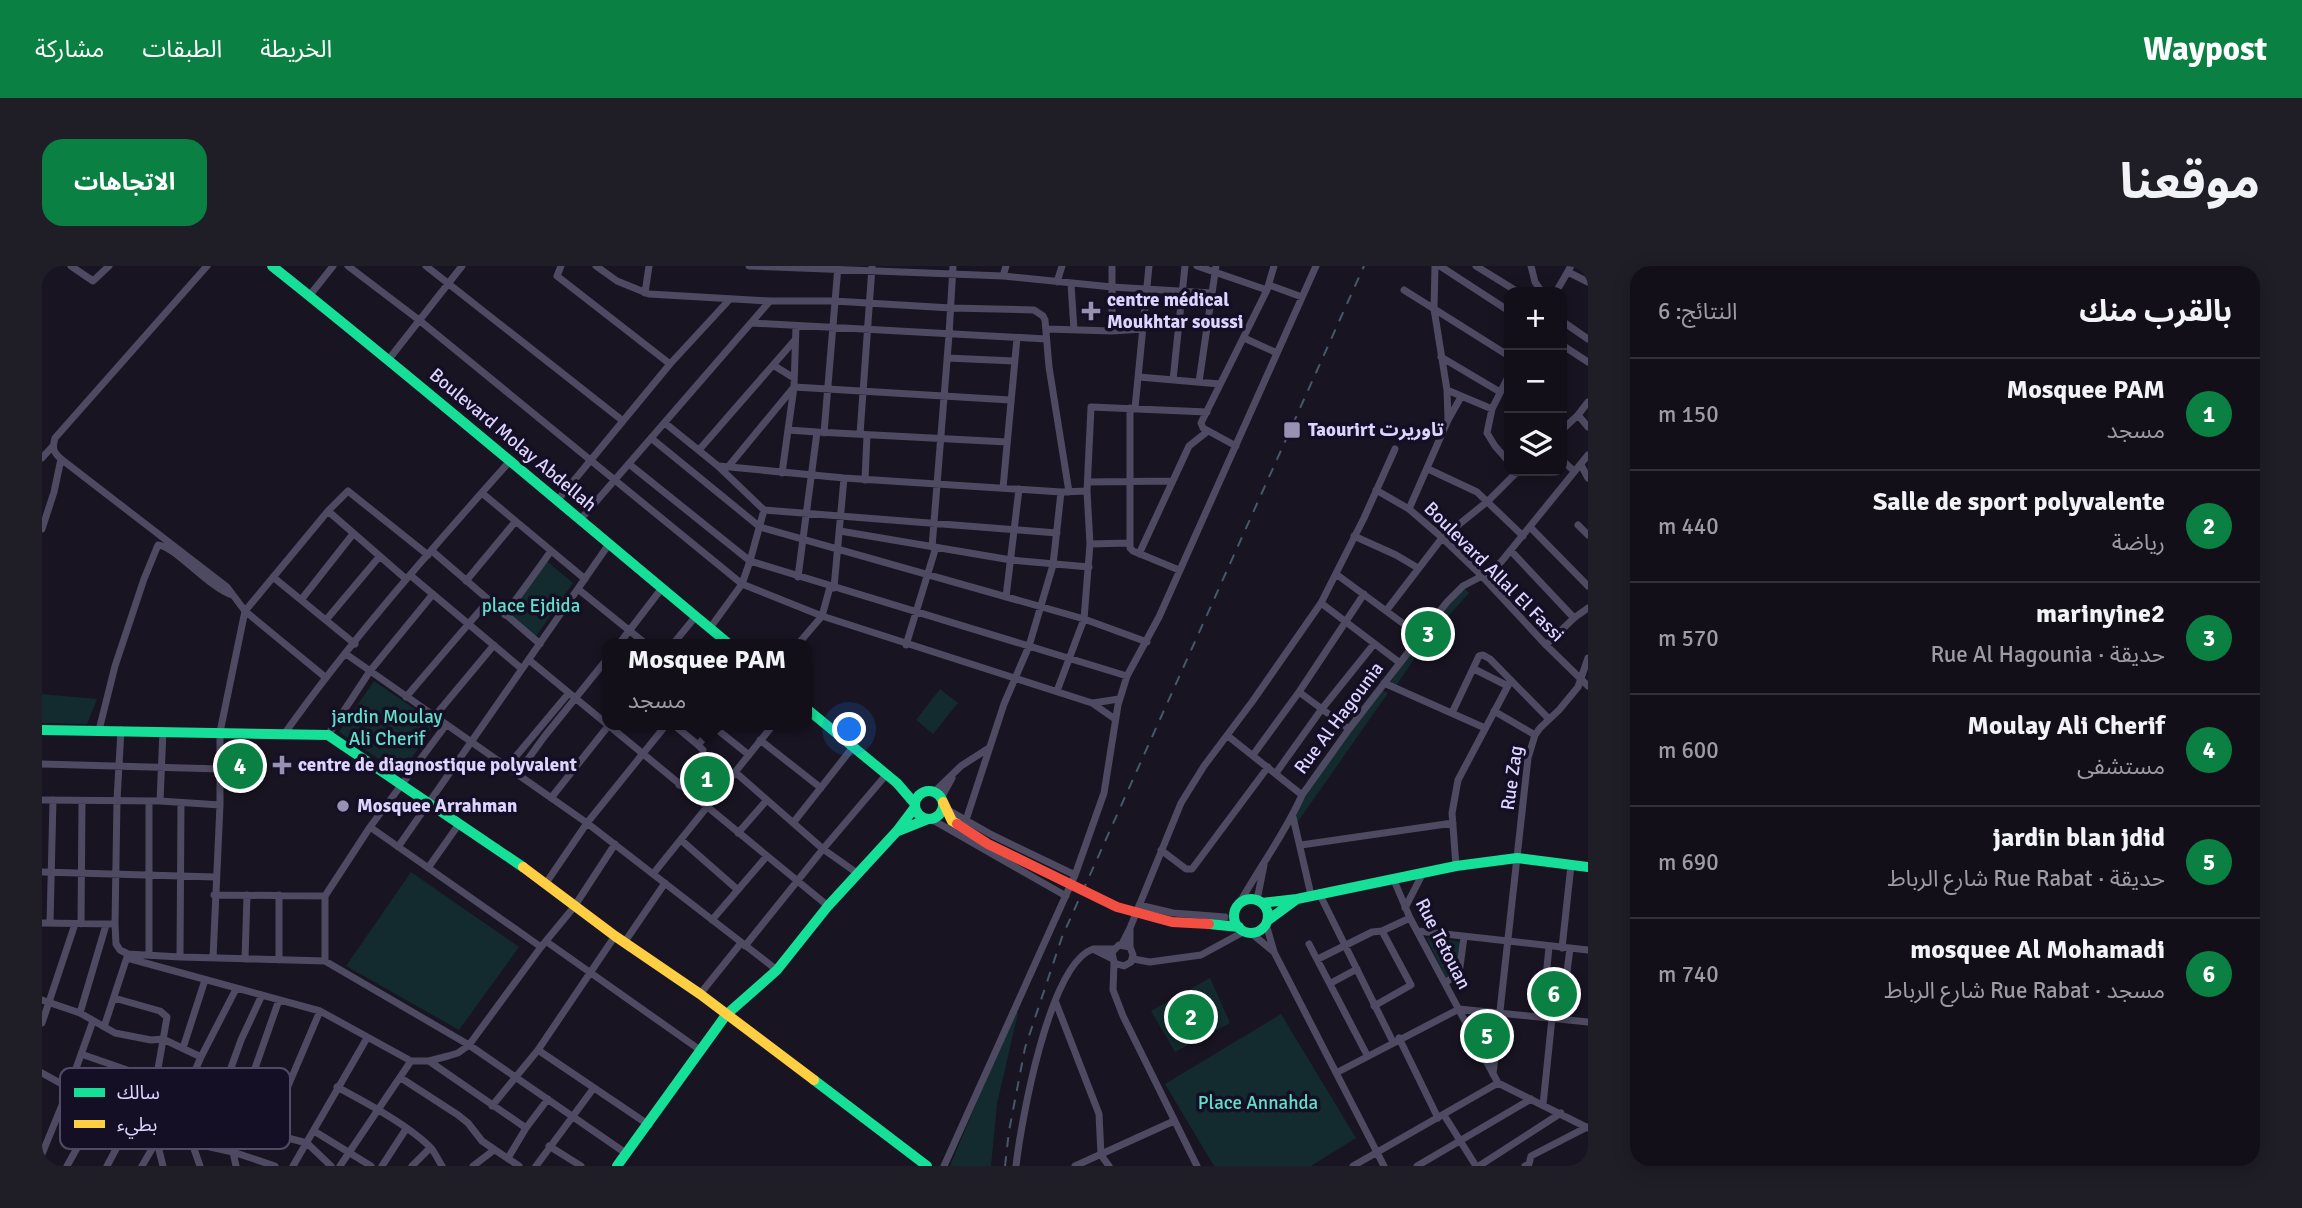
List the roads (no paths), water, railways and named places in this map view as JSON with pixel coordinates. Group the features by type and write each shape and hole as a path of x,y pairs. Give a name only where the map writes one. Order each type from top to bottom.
{"main road":[{"name":"Boulevard Molay Abdellah","path":"272,266 389,359 723,639"},
{"path":"812,713 886,775 897,783 939,799 958,822 1000,850 1117,908 1156,919 1260,930 1297,899"},
{"path":"42,730 328,735 546,883 619,940 700,994 927,1166"},
{"path":"897,783 920,816 958,822"},
{"path":"617,1166 726,1015 776,970 828,906 897,831 920,795 939,799"},
{"path":"897,831 931,819 942,811 939,799"},
{"path":"1212,924 1247,900 1259,902 1297,899 1456,866 1517,858 1588,867"},
{"path":"1259,902 1267,909 1267,922"},
{"path":"1233,911 1245,930"}],"street":[{"path":"71,266 93,281 109,266"},
{"path":"42,458 52,447 55,438 207,266"},
{"path":"310,295 333,266"},
{"path":"348,266 419,320 742,584 822,617 1092,703 1115,719"},
{"path":"426,266 624,421"},
{"path":"389,359 462,266"},
{"path":"561,266 556,276 670,365"},
{"path":"596,266 617,281 645,293 770,301 834,301 1034,310 1043,316 1065,492 1054,565 1029,646 958,822 1074,876"},
{"path":"645,293 649,266"},
{"path":"749,266 953,270 1071,284 1212,293"},
{"path":"1003,276 1006,266"},
{"path":"1057,282 1062,266"},
{"path":"1112,266 1112,331"},
{"path":"1149,266 1139,377 1132,408 1129,543 1131,550 1179,570"},
{"path":"1173,380 1185,266"},
{"path":"1197,266 1215,269 1302,297"},
{"path":"1236,446 1201,425 1268,287 1274,266"},
{"path":"1448,420 1447,390 1434,309 1438,266 1504,308"},
{"path":"1476,266 1510,287"},
{"path":"1531,266 1538,287"},
{"path":"798,577 811,476 827,388 837,267"},
{"path":"944,1166 1074,876 1104,793 1115,719 1127,676 1147,642 1278,353 1313,267"},
{"path":"865,480 862,391 872,268"},
{"path":"1199,382 1215,269"},
{"path":"1559,287 1569,269 1588,282"},
{"path":"906,645 929,575 934,547 953,270"},
{"path":"1071,284 1074,330"},
{"path":"1404,289 1504,353"},
{"path":"557,501 670,365 730,299"},
{"path":"580,520 770,301"},
{"path":"752,323 1046,339"},
{"path":"1567,324 1588,339"},
{"path":"782,473 794,382 796,326"},
{"path":"1046,328 1112,331 1143,329"},
{"path":"1003,488 1017,338"},
{"path":"1244,338 1278,353"},
{"path":"699,450 795,341"},
{"path":"1567,348 1588,362"},
{"path":"1441,357 1500,392"},
{"path":"947,358 1014,361"},
{"path":"773,365 794,382 827,388 1010,400"},
{"path":"1139,377 1220,384"},
{"path":"728,467 794,382"},
{"path":"1504,384 1492,409 1487,433 1504,456"},
{"path":"1447,390 1492,409"},
{"path":"1409,509 1448,420 1461,397"},
{"path":"1567,425 1588,402"},
{"path":"1058,691 1084,620 1090,544 1087,491 1091,407 1207,412"},
{"path":"1578,415 1588,427"},
{"path":"665,423 718,466 764,510 1057,533"},
{"path":"788,430 1007,442"},
{"path":"1139,554 1189,446 1208,430"},
{"path":"651,438 760,527 1041,607 1147,642"},
{"path":"52,447 61,459 226,587 245,611 325,677"},
{"path":"1126,945 1130,928 1161,850 1189,789 1321,603 1395,449"},
{"name":"Rue Al Hagounia","path":"1233,911 1293,817 1302,795 1420,636 1456,592 1501,562 1588,455"},
{"path":"42,529 61,459"},
{"path":"285,733 325,677 509,462"},
{"path":"629,464 750,561 1127,676"},
{"path":"1567,465 1574,471"},
{"path":"1581,465 1588,478"},
{"path":"718,466 865,480 1087,491"},
{"path":"1428,469 1477,492 1523,536"},
{"path":"1386,611 1442,538 1488,501 1512,476"},
{"path":"802,639 822,617 832,587 844,478"},
{"path":"1088,482 1171,481"},
{"path":"1006,597 1019,489"},
{"name":"Boulevard Allal El Fassi","path":"1376,490 1409,509 1442,538 1588,686"},
{"path":"213,958 220,805 220,732 245,611 345,493 351,492 430,553 540,644"},
{"path":"482,492 585,579"},
{"path":"710,628 742,584 764,510"},
{"path":"328,511 379,557 433,594 522,669"},
{"path":"466,581 515,522"},
{"path":"1578,525 1588,535"},
{"path":"1530,527 1588,586"},
{"path":"840,531 1011,560 1089,567"},
{"path":"301,600 353,534"},
{"path":"1354,536 1418,568"},
{"path":"1090,544 1129,543"},
{"path":"398,847 609,544"},
{"path":"99,730 115,666 158,545 169,548 204,579 232,596"},
{"path":"506,615 551,551"},
{"path":"1510,551 1574,618"},
{"path":"326,620 379,557"},
{"path":"1336,574 1420,636"},
{"path":"273,577 355,644"},
{"path":"623,639 662,588"},
{"path":"578,589 639,639"},
{"path":"328,735 370,671 433,594"},
{"path":"1253,755 1299,692 1364,594"},
{"path":"406,697 489,600"},
{"path":"1321,603 1400,663"},
{"path":"1546,645 1588,608"},
{"path":"677,639 696,616"},
{"path":"1276,774 1321,709 1374,644"},
{"path":"433,716 495,646"},
{"path":"346,654 587,823 776,970"},
{"path":"1452,713 1479,656 1486,656 1510,683 1548,718"},
{"path":"1572,671 1588,657"},
{"name":"Rue Zag","path":"1493,1073 1528,758 1535,735 1548,718 1569,699 1581,679 1588,657"},
{"path":"529,660 602,720"},
{"path":"507,767 536,732 602,664"},
{"path":"1474,668 1510,683"},
{"path":"1384,683 1485,728"},
{"path":"1456,866 1452,823 1458,780 1510,683"},
{"path":"1299,692 1349,729"},
{"path":"518,773 572,696"},
{"path":"1092,703 1119,699"},
{"path":"1494,710 1535,735"},
{"path":"325,961 325,895 370,827 446,725"},
{"path":"121,730 117,800 118,948 128,956 320,1011 411,1061 429,1061 458,1053 469,1045 574,907 615,844"},
{"path":"551,798 604,730"},
{"path":"614,730 828,906"},
{"path":"546,883 587,823 662,730"},
{"path":"679,785 703,754 698,745 680,730"},
{"path":"698,745 711,730"},
{"path":"720,730 749,755"},
{"path":"653,874 769,730"},
{"path":"160,801 163,732"},
{"path":"536,732 544,737"},
{"path":"1228,736 1302,795"},
{"path":"761,740 821,788"},
{"path":"793,823 853,747"},
{"path":"939,799 954,774 989,748"},
{"path":"42,764 220,769"},
{"path":"1161,850 1185,869 1192,869 1268,767"},
{"path":"735,772 823,849 857,873"},
{"path":"700,994 886,775"},
{"path":"42,800 160,801 220,805"},
{"path":"53,800 52,872 46,923 116,924"},
{"path":"738,833 767,800"},
{"path":"42,1023 45,1001 78,924 82,872 82,801"},
{"path":"149,801 149,955"},
{"path":"180,957 181,804"},
{"path":"1293,817 1315,894 1345,946 1374,1006 1441,1117 1477,1166 1489,1163 1561,1113"},
{"path":"931,819 1066,896"},
{"path":"1301,845 1452,823"},
{"path":"428,867 459,824"},
{"path":"370,827 544,944 591,971 700,1050"},
{"path":"681,840 738,890"},
{"path":"712,920 767,856"},
{"path":"1259,902 1264,860"},
{"path":"1561,1019 1571,865"},
{"path":"42,872 215,877"},
{"path":"1405,908 1423,873"},
{"name":"Rue Tetouan","path":"1393,878 1410,918 1498,1083"},
{"path":"492,1106 538,1049 591,971 665,883"},
{"path":"214,895 325,895"},
{"path":"245,959 247,895"},
{"path":"279,895 279,960"},
{"path":"1139,905 1173,913 1233,911"},
{"path":"1318,959 1372,932 1382,931 1410,918"},
{"path":"1267,922 1274,952 1384,1166"},
{"path":"80,1013 106,925"},
{"path":"1133,959 1150,962 1201,955 1245,930 1274,952"},
{"path":"1374,1006 1411,985 1382,931"},
{"path":"1418,931 1588,950"},
{"path":"1446,982 1459,974 1464,937"},
{"path":"1309,944 1367,1055"},
{"path":"1016,1166 1029,1083 1056,1003 1075,964 1086,952 1093,949 1126,945"},
{"path":"1113,990 1125,966 1133,959 1133,952 1126,945"},
{"path":"1542,1017 1549,947"},
{"path":"1113,948 1113,990 1129,1031 1197,1166"},
{"path":"1093,949 1125,966"},
{"path":"128,956 325,961 469,1045 627,1154"},
{"path":"104,1027 128,956"},
{"path":"1331,983 1357,969"},
{"path":"183,1048 205,980"},
{"path":"196,1068 236,989"},
{"path":"231,1068 262,995"},
{"path":"114,998 165,1014 167,1017 158,1068"},
{"path":"255,1068 279,1000"},
{"path":"45,1001 80,1013 124,1035 163,1040 201,1057"},
{"path":"1056,1003 1099,1114 1101,1155 1109,1166"},
{"path":"1336,1073 1458,1009 1588,1022"},
{"path":"290,1081 320,1011"},
{"path":"1543,1105 1552,1018"},
{"path":"76,1068 93,1021"},
{"path":"293,1166 367,1038"},
{"path":"538,1049 649,1125"},
{"path":"81,1054 117,1068"},
{"path":"340,1166 411,1061"},
{"path":"429,1061 526,1128"},
{"path":"42,1073 60,1083"},
{"path":"401,1078 468,1123 482,1141 519,1166"},
{"path":"1353,1166 1498,1083 1588,1127"},
{"path":"337,1087 379,1110 406,1129 430,1148 442,1166"},
{"path":"536,1166 593,1089"},
{"path":"508,1158 548,1099"},
{"path":"1418,1166 1531,1099"},
{"path":"42,1154 45,1135 60,1106"},
{"path":"1075,1166 1090,1163 1101,1155 1174,1121"},
{"path":"1525,1166 1529,1164 1531,1156 1588,1127"},
{"path":"382,1166 406,1129"},
{"path":"314,1130 371,1166"},
{"path":"290,1139 307,1143 331,1166"},
{"path":"550,1146 581,1166"},
{"path":"412,1166 430,1148"},
{"path":"67,1166 76,1149"},
{"path":"107,1166 116,1149"},
{"path":"142,1166 153,1149"},
{"path":"159,1149 163,1166"},
{"path":"194,1149 200,1166"},
{"path":"219,1149 275,1166"},
{"path":"234,1149 236,1166"},
{"path":"473,1166 494,1150"}],"railway":[{"path":"1005,1166 1025,1048 1062,937 1364,266"}],"place":[{"name":"centre médical Moukhtar soussi","path":"1091,311"},
{"name":"Taourirt تاوريرت","path":"1292,430"},
{"name":"marinyine2","path":"1428,634"},
{"name":"centre de diagnostique polyvalent","path":"282,765"},
{"name":"Moulay Ali Cherif","path":"240,766"},
{"name":"Mosquee PAM","path":"707,779"},
{"name":"Mosquee Arrahman","path":"343,806"},
{"name":"mosquee Al Mohamadi","path":"1554,994"},
{"name":"Salle de sport polyvalente","path":"1191,1017"},
{"name":"jardin blan jdid","path":"1487,1036"}],"park label":[{"name":"place Ejdida","path":"531,606"},
{"name":"jardin Moulay Ali Cherif","path":"387,728"},
{"name":"Place Annahda","path":"1258,1103"}]}
